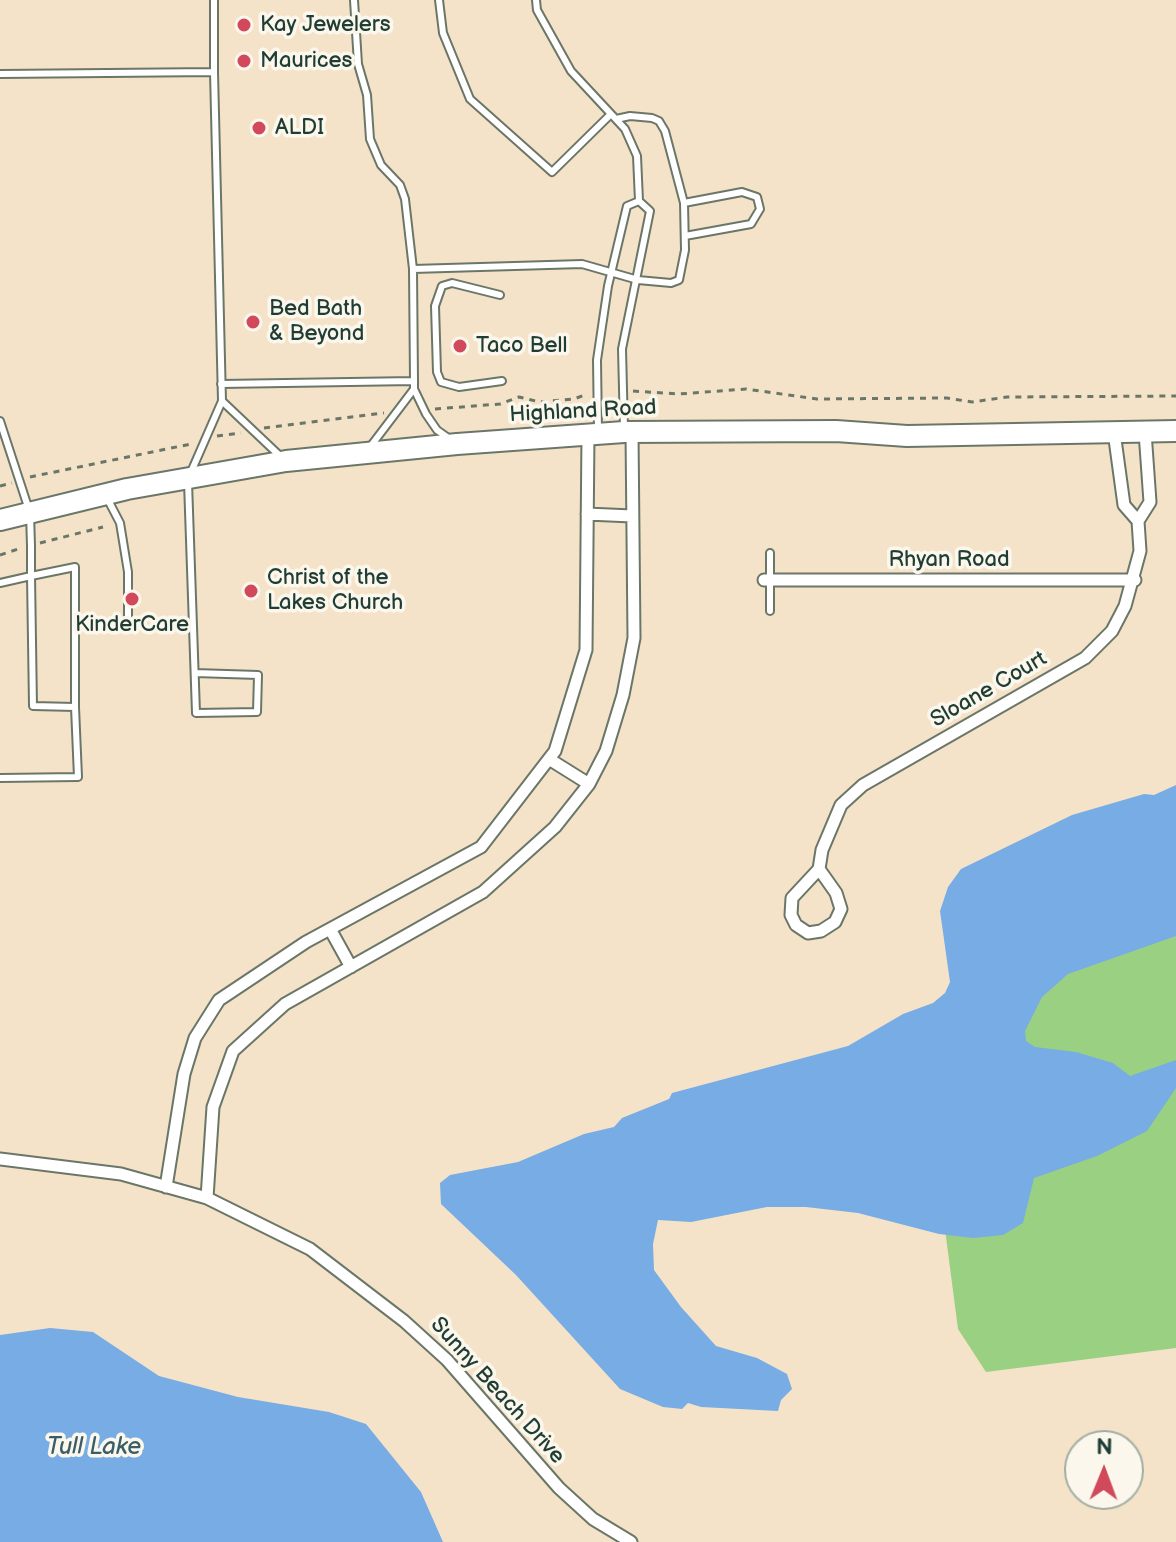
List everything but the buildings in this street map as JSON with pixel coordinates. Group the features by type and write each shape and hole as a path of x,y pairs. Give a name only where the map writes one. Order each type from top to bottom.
{"highway":[{"name":"Highland Road","path":"3,517 286,461 366,451 593,434 836,431 907,436 1176,431"}],"street":[{"path":"207,1198 213,1107 233,1051 285,1004 483,892 555,827 589,784 606,751 623,695 634,638 628,432"},
{"name":"Sloane Court","path":"1114,432 1124,505 1138,521"},
{"name":"Sloane Court","path":"819,869 836,893 841,909 835,922 821,931 808,933 796,925 791,915 792,898 819,869 822,850 841,805 863,785 1085,658 1112,631 1135,580 1140,551 1138,521 1150,502 1145,432"},
{"path":"166,1187 184,1074 195,1038 219,1000 330,929 481,847 555,751 586,650 587,514 593,434"},
{"path":"587,514 632,516"},
{"name":"Rhyan Road","path":"767,580 1135,580"},
{"path":"549,759 589,784"},
{"path":"330,929 351,967"},
{"name":"Sunny Beach Drive","path":"0,1159 83,1167 207,1198 310,1249 362,1285 447,1360 559,1488 593,1519 631,1542"}],"lane":[{"path":"195,673 258,675 257,712 196,713 187,479 222,401 214,0"},
{"path":"354,0 358,64 367,95 370,139 381,165 400,185 405,199 413,269 414,385 424,410 437,430 457,444"},
{"path":"413,269 582,264 638,280 671,283 679,280 684,263 684,203 659,121 642,116 613,117 552,172 470,99 443,33 439,0"},
{"path":"536,0 537,10 571,71 625,129 637,156 639,201 650,211 622,349 628,432"},
{"path":"0,74 214,72"},
{"path":"684,203 742,192 757,197 760,209 751,224 685,236"},
{"path":"593,434 597,360 611,274 627,206 639,201"},
{"path":"500,295 452,283 442,286 435,306 437,372 441,382 459,387 502,381"},
{"path":"221,384 414,385"},
{"path":"366,451 398,412 414,385"},
{"path":"222,401 286,461"},
{"path":"0,421 30,513 33,706 75,707"},
{"path":"105,495 120,523 128,572 128,628"},
{"path":"770,553 767,580 770,611"},
{"path":"0,583 75,567 78,777 0,778"}],"path":[{"path":"623,391 679,394 746,389 817,399 947,398 972,402 1007,397 1176,396"},
{"path":"424,410 500,404 519,397 533,402 574,399 597,392"},
{"path":"0,486 141,452 180,448 208,438 398,412"},
{"path":"0,555 103,527"}],"green space":[{"path":"1176,900 1176,1348 986,1372 958,1329 943,1214 1031,965"}],"water":[{"path":"1176,785 1176,936 1068,974 1042,997 1025,1031 1026,1041 1035,1047 1076,1052 1113,1063 1130,1076 1176,1060 1176,1088 1147,1131 1097,1156 1034,1178 1023,1223 1003,1235 973,1238 939,1234 858,1213 806,1207 767,1207 691,1222 658,1220 653,1244 654,1270 681,1307 716,1346 757,1358 787,1374 792,1389 781,1400 778,1411 701,1407 688,1403 682,1409 663,1407 620,1389 516,1275 441,1204 440,1183 450,1175 518,1162 584,1134 614,1127 622,1118 669,1099 672,1093 848,1046 903,1014 933,1003 945,993 950,982 940,911 948,887 961,869 1072,815 1144,794 1154,795"},
{"name":"Tull Lake","path":"50,1328 93,1332 159,1376 238,1397 329,1412 366,1424 421,1492 443,1542 0,1542 0,1335"}],"place":[{"name":"Kay Jewelers","path":"244,25"},
{"name":"Maurices","path":"244,61"},
{"name":"ALDI","path":"259,128"},
{"name":"Bed Bath & Beyond","path":"253,322"},
{"name":"Taco Bell","path":"460,346"},
{"name":"Christ of the Lakes Church","path":"251,591"},
{"name":"KinderCare","path":"132,599"}]}
